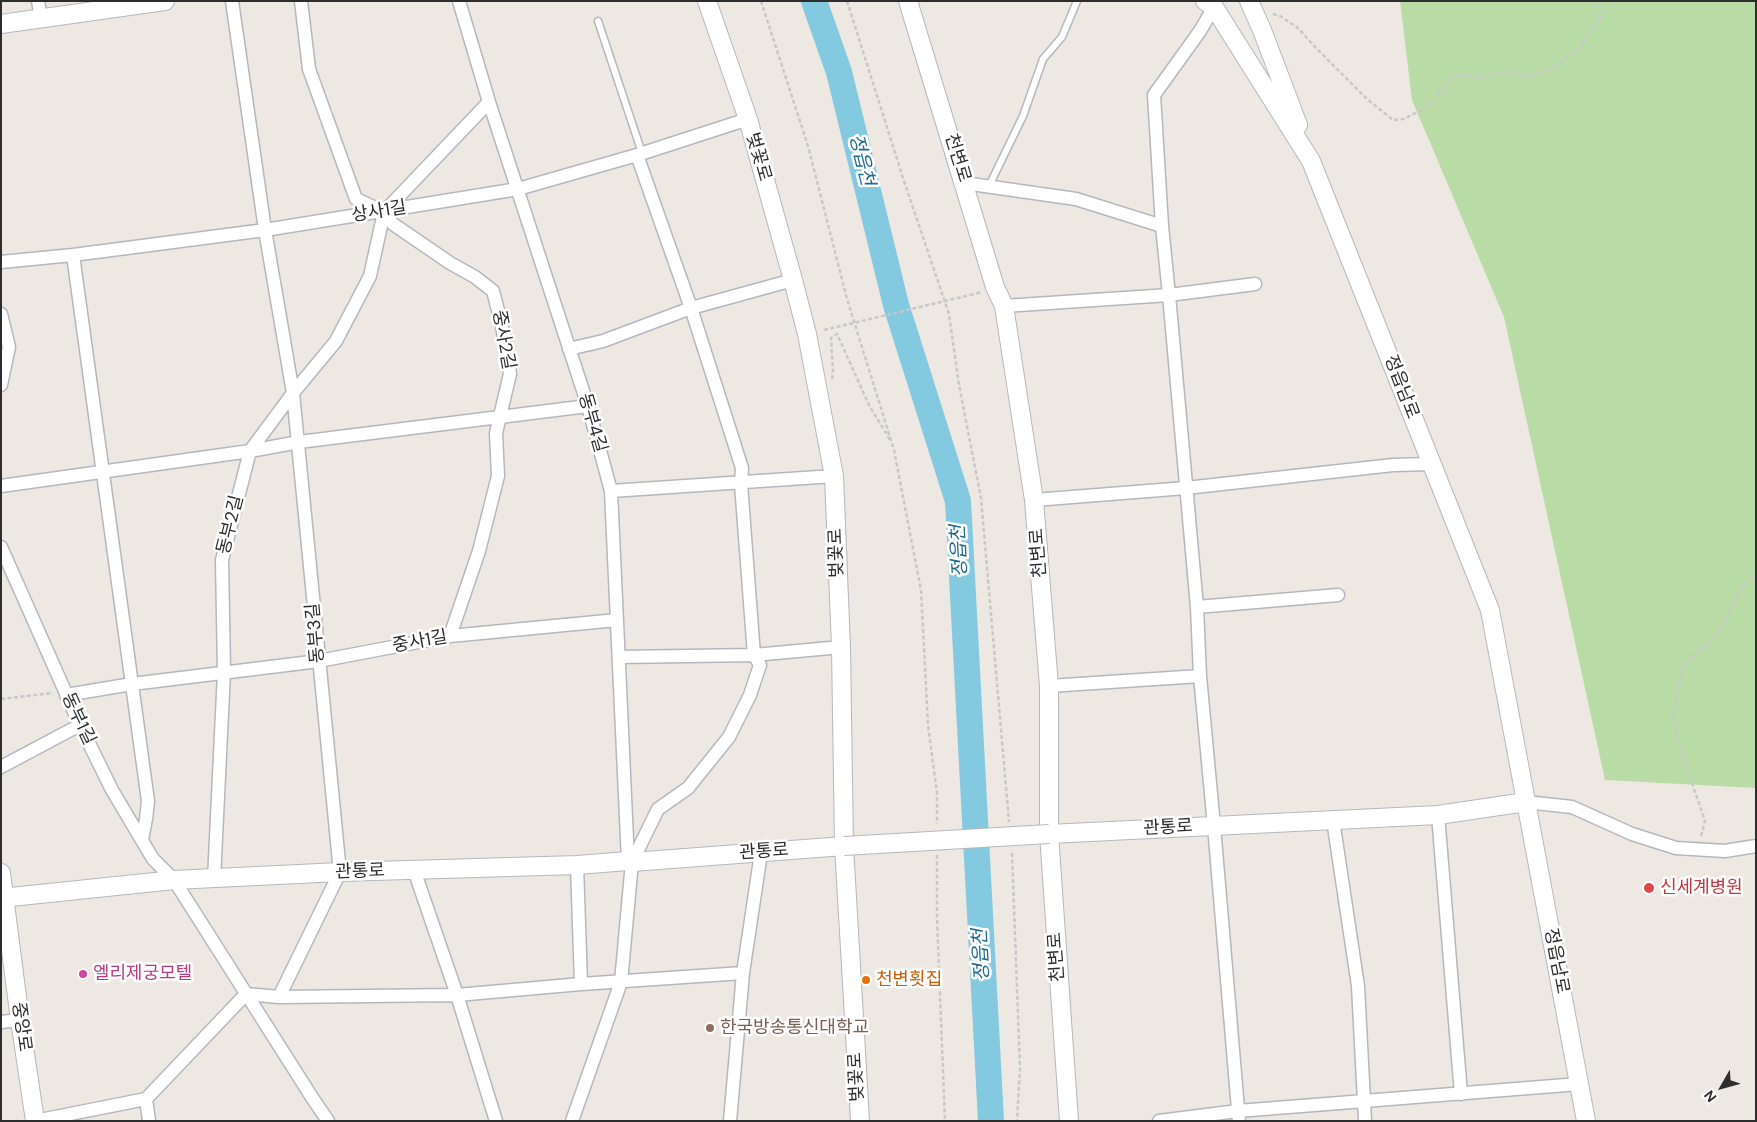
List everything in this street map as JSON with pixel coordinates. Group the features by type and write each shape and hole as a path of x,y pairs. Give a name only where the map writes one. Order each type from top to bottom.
{"street":[{"path":"1,24 39,10 165,1"},
{"name":"동부3길","path":"232,1 265,230 293,393 340,872"},
{"path":"302,1 309,69 356,199 384,212 489,102"},
{"name":"동부4길","path":"459,1 489,102 588,406 611,491 630,862"},
{"name":"벚꽃로","path":"707,1 748,119 793,280 807,334 818,400 834,476 844,846 860,1121"},
{"name":"천변로","path":"908,1 995,287 1004,306 1034,500 1049,686 1049,834 1069,1121"},
{"path":"1210,4 1200,31 1154,95 1162,226 1197,607 1200,676 1239,1116"},
{"name":"정읍남로","path":"1210,4 1311,161 1490,610 1586,1121"},
{"path":"1251,5 1311,161"},
{"name":"상사1길","path":"1,262 72,255 265,230 518,189 640,154 748,119"},
{"path":"572,1121 621,982 630,862 658,809 688,788 729,737 750,695 760,665 754,655 740,484 742,468 640,154"},
{"path":"964,183 1076,199 1162,226"},
{"name":"동부2길","path":"214,879 224,672 222,560 250,451 293,393 336,341 370,276 384,212"},
{"name":"중사2길","path":"384,212 393,224 450,263 476,277 493,291 502,326 510,374 496,433 498,476 479,551 450,636"},
{"path":"72,255 148,801 142,840"},
{"path":"569,350 603,341 691,308 793,280"},
{"path":"1004,306 1169,295 1255,284"},
{"path":"1,314 9,347 1,386"},
{"path":"1,486 250,451 299,442 588,406"},
{"path":"1034,500 1186,488 1392,465 1431,464"},
{"path":"611,491 740,484 834,476"},
{"name":"동부1길","path":"1,546 65,693 112,790 153,859 174,880 312,1099 328,1121"},
{"path":"1197,607 1338,596"},
{"name":"중사1길","path":"65,693 319,661 450,636 618,620"},
{"path":"619,657 754,655 840,647"},
{"path":"1049,686 1200,676"},
{"path":"1,767 80,725"},
{"path":"1526,802 1572,807 1632,834 1676,848 1725,851 1756,846"},
{"name":"관통로","path":"3,898 174,880 340,872 577,865 1049,834 1438,815 1526,802"},
{"path":"1438,815 1461,1094"},
{"path":"1333,820 1358,986 1364,1121"},
{"path":"730,1121 743,973 761,853"},
{"path":"577,865 581,984"},
{"path":"414,870 457,995 496,1121"},
{"path":"279,997 340,872"},
{"name":"중앙로","path":"1,873 35,1121"},
{"path":"35,1121 146,1099 246,994 279,997 457,995 743,973"},
{"path":"1,1022 20,1020"},
{"path":"1159,1121 1239,1116 1363,1100 1579,1084"},
{"path":"146,1099 149,1121"}],"lane":[{"path":"989,186 1023,116 1043,59 1062,37 1077,1"},
{"path":"598,21 640,154"}],"path":[{"path":"761,1 808,146 847,299 892,443 921,590 928,725 936,793 937,832"},
{"path":"847,1 904,181 949,314 959,385 981,498 1009,823"},
{"path":"1251,5 1280,16 1298,28 1367,99 1393,120 1404,120 1429,106 1455,75 1482,78 1505,72 1526,76 1549,71 1578,48 1600,18 1599,1"},
{"path":"824,330 970,295"},
{"path":"818,400 830,391 834,372 831,338 837,334 869,405 892,443"},
{"path":"1699,849 1705,821 1680,748 1673,716 1683,666 1719,632 1742,587 1756,574"},
{"path":"1,700 65,693"},
{"path":"937,851 944,1121"},
{"path":"1012,851 1020,1069 1017,1121"}],"green space":[{"path":"1400,1 1756,1 1756,788 1605,780 1504,317 1412,100"}],"waterway":[{"name":"정읍천","path":"814,1 839,72 896,305 958,501 991,1121"}],"place":[{"name":"신세계병원","path":"1649,888"},
{"name":"엘리제궁모텔","path":"83,974"},
{"name":"천변횟집","path":"866,980"},
{"name":"한국방송통신대학교","path":"710,1028"}]}
